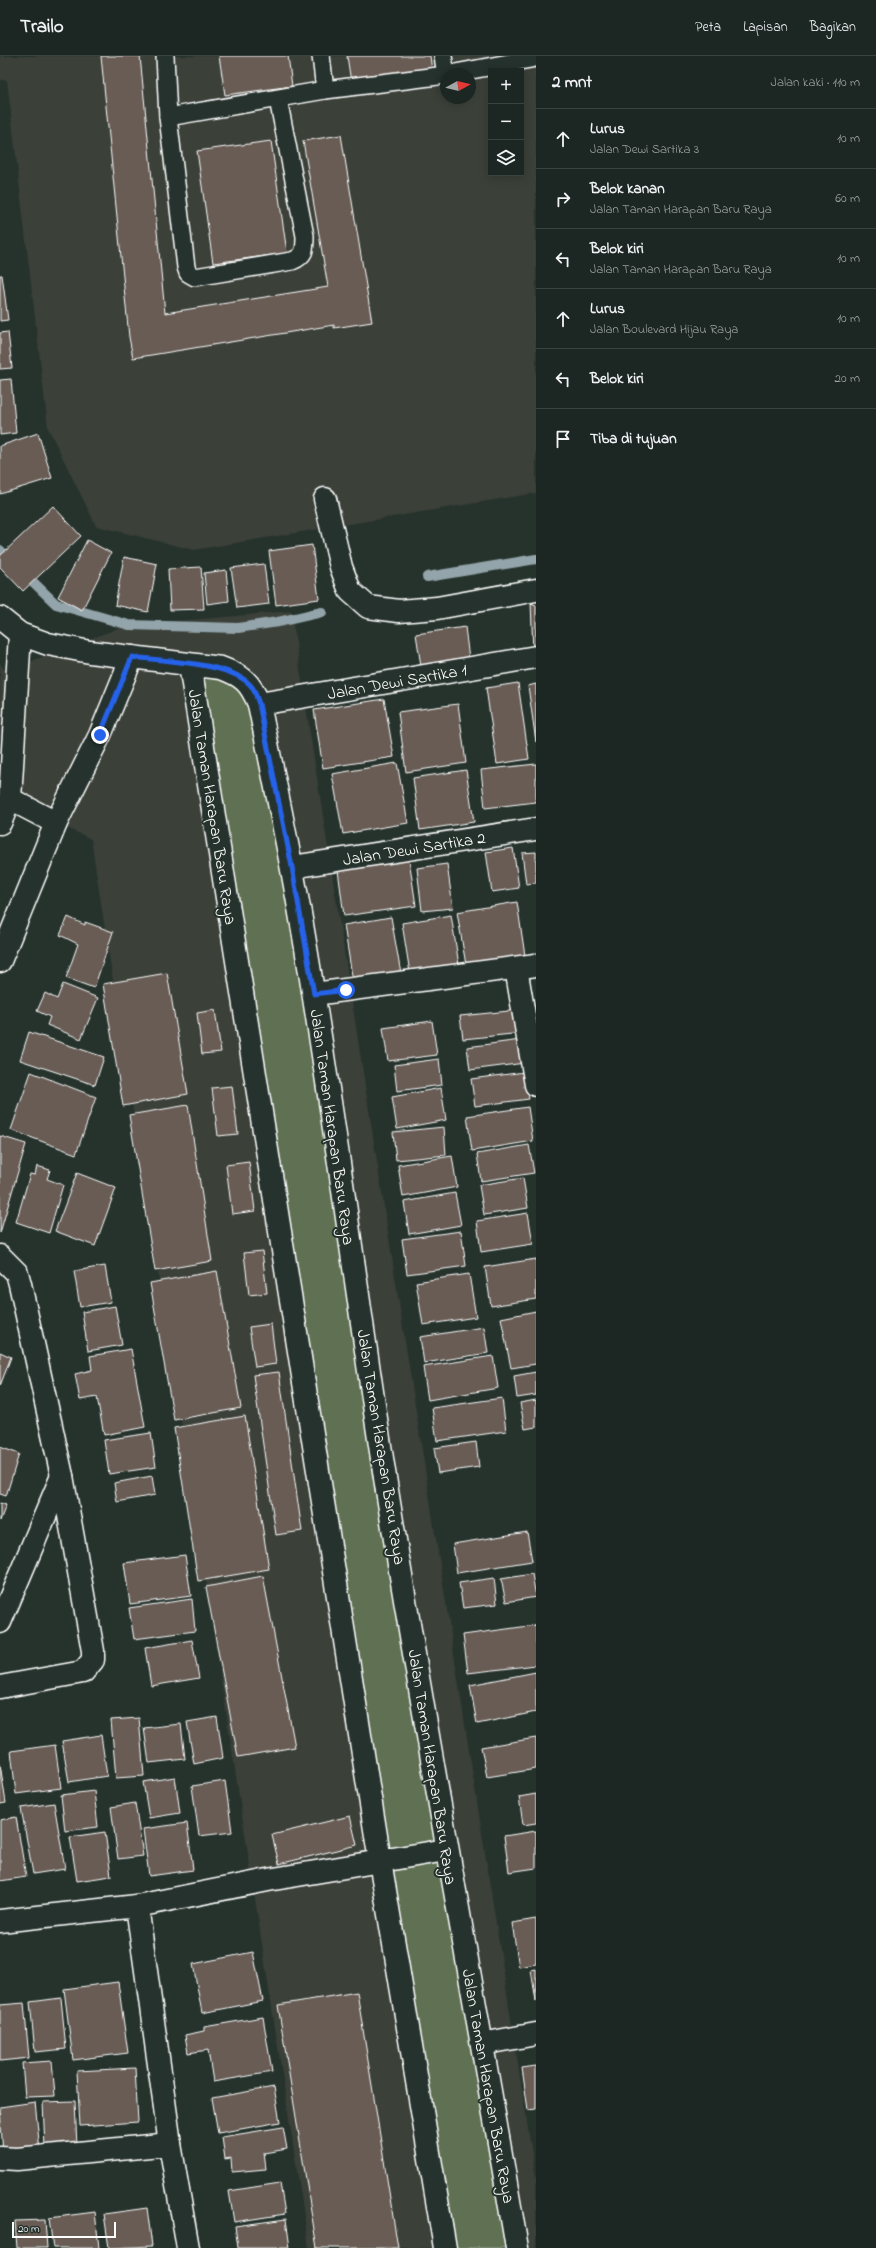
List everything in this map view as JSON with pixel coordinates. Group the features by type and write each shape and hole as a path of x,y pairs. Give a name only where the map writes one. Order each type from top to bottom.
{"street":[{"path":"324,499 341,567 350,591 368,607 399,611 437,608 536,590"},
{"path":"0,618 20,634 48,644 190,665"},
{"path":"0,823 10,799 20,634"},
{"path":"0,961 56,823 100,735 132,657"},
{"name":"Jalan Dewi Sartika 1","path":"259,704 536,657"},
{"name":"Jalan Taman Harapan Baru Raya","path":"445,2248 380,1861 190,665 221,668 238,674 252,687 259,704 292,867 314,994 384,1471 446,1850 482,2044 517,2248"},
{"path":"10,799 56,823"},
{"name":"Jalan Dewi Sartika 2","path":"292,867 536,829"},
{"path":"314,994 526,966 536,1085"},
{"path":"0,1256 17,1273 20,1284 62,1476 93,1650 93,1660 83,1672 0,1687"},
{"path":"0,1622 62,1476"},
{"path":"0,1921 137,1906 446,1850"},
{"path":"137,1906 170,2144 188,2248"},
{"path":"482,2044 536,2034"},
{"path":"0,2158 17,2159 170,2144"}],"lane":[{"path":"165,56 168,117 186,267 188,273 195,277 292,261 300,257 305,252 305,236 278,99"},
{"path":"321,56 325,90"},
{"path":"443,56 445,68"},
{"path":"476,69 536,58"},
{"path":"168,117 325,90 440,76"}],"shaded area":[{"path":"0,56 536,56 536,493 194,550 96,526 48,428 7,80 0,80"},
{"path":"291,611 536,2179 536,2248 309,2248 91,839 0,797 0,663 5,671 124,626"}],"green space":[{"path":"190,665 252,687 515,2248 445,2248"}],"building":[{"path":"101,56 140,56 165,313 328,287 303,141 341,135 372,322 334,328 334,325 133,358 129,337"},
{"path":"219,56 288,56 292,86 225,95"},
{"path":"347,56 430,56 432,71 351,82"},
{"path":"271,141 287,253 213,263 197,151"},
{"path":"0,275 2,275 8,320 0,321"},
{"path":"8,332 12,368 0,369 0,333"},
{"path":"11,379 16,433 0,435 0,380"},
{"path":"38,433 52,478 0,494 0,446"},
{"path":"53,506 81,536 23,591 0,567 0,556"},
{"path":"87,540 111,553 82,610 58,597"},
{"path":"312,545 319,599 276,605 269,551"},
{"path":"124,557 157,564 148,612 115,605"},
{"path":"264,564 269,604 237,608 231,568"},
{"path":"201,567 204,609 170,610 168,569"},
{"path":"226,570 229,601 207,604 204,573"},
{"path":"531,603 536,605 536,652 533,652"},
{"path":"465,627 469,659 421,666 416,634"},
{"path":"518,683 529,759 497,764 486,688"},
{"path":"536,684 536,742 528,686"},
{"path":"384,699 394,757 323,768 314,710"},
{"path":"458,704 466,763 406,772 398,712"},
{"path":"397,763 408,823 343,834 332,774"},
{"path":"536,764 536,802 485,808 481,770"},
{"path":"466,770 474,822 420,830 413,778"},
{"path":"513,848 519,888 492,892 486,852"},
{"path":"536,852 536,883 526,884 522,853"},
{"path":"409,859 416,906 344,916 338,870"},
{"path":"447,864 453,908 422,911 417,868"},
{"path":"517,902 525,956 466,965 457,912"},
{"path":"451,915 459,965 410,973 402,923"},
{"path":"68,917 85,925 85,922 113,932 94,988 66,978 78,944 60,935"},
{"path":"391,917 401,974 353,982 344,925"},
{"path":"167,973 188,1094 123,1106 103,984"},
{"path":"63,984 98,998 81,1039 47,1025 50,1017 37,1011 45,993 57,999"},
{"path":"215,1010 221,1052 202,1054 197,1013"},
{"path":"519,1010 522,1033 463,1039 460,1016"},
{"path":"432,1021 437,1055 388,1061 383,1028"},
{"path":"29,1032 104,1057 95,1085 20,1060"},
{"path":"521,1040 525,1063 470,1070 467,1047"},
{"path":"439,1059 442,1085 397,1091 394,1065"},
{"path":"31,1072 96,1097 76,1154 11,1130"},
{"path":"525,1072 529,1099 475,1106 471,1079"},
{"path":"232,1086 238,1134 218,1136 212,1088"},
{"path":"441,1088 446,1120 397,1129 392,1097"},
{"path":"188,1105 212,1261 155,1271 129,1115"},
{"path":"528,1107 533,1141 472,1151 467,1116"},
{"path":"444,1127 446,1155 396,1160 393,1132"},
{"path":"0,1136 26,1144 0,1233"},
{"path":"529,1145 534,1173 481,1181 477,1154"},
{"path":"452,1156 457,1187 403,1197 398,1165"},
{"path":"249,1162 255,1211 232,1214 226,1165"},
{"path":"37,1166 50,1170 47,1179 63,1185 49,1233 16,1222 30,1174 35,1175"},
{"path":"77,1173 116,1188 95,1246 55,1231"},
{"path":"523,1178 528,1208 484,1215 479,1185"},
{"path":"455,1193 461,1225 409,1234 404,1202"},
{"path":"528,1213 533,1244 481,1252 477,1221"},
{"path":"461,1231 466,1266 407,1274 402,1239"},
{"path":"262,1251 267,1293 249,1295 244,1253"},
{"path":"536,1259 536,1299 491,1306 485,1267"},
{"path":"105,1266 111,1302 80,1307 74,1271"},
{"path":"217,1271 241,1408 174,1420 150,1283"},
{"path":"469,1274 476,1317 423,1325 416,1282"},
{"path":"115,1306 122,1345 88,1351 82,1312"},
{"path":"536,1311 536,1364 511,1368 501,1318"},
{"path":"271,1324 276,1364 255,1367 249,1327"},
{"path":"484,1327 488,1353 424,1363 420,1337"},
{"path":"131,1349 145,1427 104,1435 97,1397 80,1400 75,1374 92,1370 90,1356"},
{"path":"0,1352 11,1357 0,1386"},
{"path":"493,1356 498,1388 428,1400 423,1367"},
{"path":"279,1372 302,1531 276,1535 253,1375"},
{"path":"536,1372 536,1395 517,1398 514,1376"},
{"path":"502,1398 506,1431 437,1441 432,1408"},
{"path":"536,1400 536,1427 525,1429 520,1403"},
{"path":"245,1416 269,1569 198,1581 174,1428"},
{"path":"151,1433 156,1467 109,1474 104,1440"},
{"path":"476,1442 479,1467 438,1473 434,1448"},
{"path":"0,1447 19,1454 6,1496 0,1494"},
{"path":"152,1476 155,1495 117,1502 114,1483"},
{"path":"0,1503 6,1505 0,1521"},
{"path":"527,1532 532,1561 457,1573 453,1544"},
{"path":"185,1555 191,1596 130,1604 124,1563"},
{"path":"532,1574 536,1597 506,1602 501,1579"},
{"path":"263,1576 295,1747 238,1757 206,1587"},
{"path":"494,1578 497,1604 463,1608 459,1583"},
{"path":"192,1599 195,1631 134,1639 129,1608"},
{"path":"536,1625 536,1665 468,1673 463,1635"},
{"path":"192,1640 199,1678 151,1686 145,1648"},
{"path":"536,1672 536,1712 477,1724 470,1685"},
{"path":"217,1717 223,1758 194,1764 187,1722"},
{"path":"139,1718 144,1776 116,1778 111,1720"},
{"path":"181,1724 185,1759 149,1763 144,1728"},
{"path":"101,1735 107,1776 69,1782 62,1741"},
{"path":"536,1738 536,1769 487,1777 481,1747"},
{"path":"55,1745 61,1788 16,1794 11,1751"},
{"path":"0,1764 6,1803 0,1804"},
{"path":"175,1777 180,1813 149,1818 143,1782"},
{"path":"225,1781 232,1832 199,1836 192,1786"},
{"path":"94,1791 98,1827 65,1831 61,1795"},
{"path":"536,1794 536,1823 523,1825 519,1797"},
{"path":"54,1803 65,1869 33,1874 21,1808"},
{"path":"135,1803 143,1856 118,1859 111,1807"},
{"path":"350,1816 357,1845 279,1864 272,1835"},
{"path":"16,1817 26,1877 0,1881 0,1820"},
{"path":"187,1823 193,1870 149,1876 143,1829"},
{"path":"536,1831 536,1868 509,1872 504,1836"},
{"path":"105,1832 111,1876 77,1881 70,1837"},
{"path":"536,1919 536,1964 519,1967 512,1923"},
{"path":"253,1952 263,2001 202,2013 193,1964"},
{"path":"536,1969 536,2001 531,1970"},
{"path":"118,1982 128,2053 73,2060 64,1989"},
{"path":"357,1992 398,2248 317,2248 278,2005"},
{"path":"61,1998 66,2049 35,2052 30,2002"},
{"path":"24,2003 29,2058 0,2061 0,2005"},
{"path":"263,2017 272,2072 213,2082 208,2050 188,2053 185,2035 204,2031 204,2027"},
{"path":"52,2061 55,2096 25,2097 22,2063"},
{"path":"536,2066 536,2109 528,2110 522,2068"},
{"path":"135,2068 138,2122 80,2126 77,2071"},
{"path":"274,2087 280,2122 218,2133 212,2098"},
{"path":"75,2101 77,2147 45,2148 43,2102"},
{"path":"35,2102 40,2151 3,2155 0,2107"},
{"path":"283,2127 287,2149 264,2153 266,2169 232,2172 231,2158 225,2159 222,2137"},
{"path":"280,2183 285,2214 234,2222 229,2191"},
{"path":"147,2208 152,2246 109,2248 104,2214"},
{"path":"95,2212 99,2248 53,2248 49,2218"},
{"path":"286,2219 290,2248 238,2248 235,2226"},
{"path":"45,2220 47,2248 17,2248 15,2221"}],"waterway":[{"path":"0,550 56,604 129,625 238,628 278,622 322,612"},
{"path":"427,577 536,559"}],"route":[{"path":"100,735 132,657 221,668 238,674 252,687 259,704 292,867 298,913 314,994 346,990"}]}
